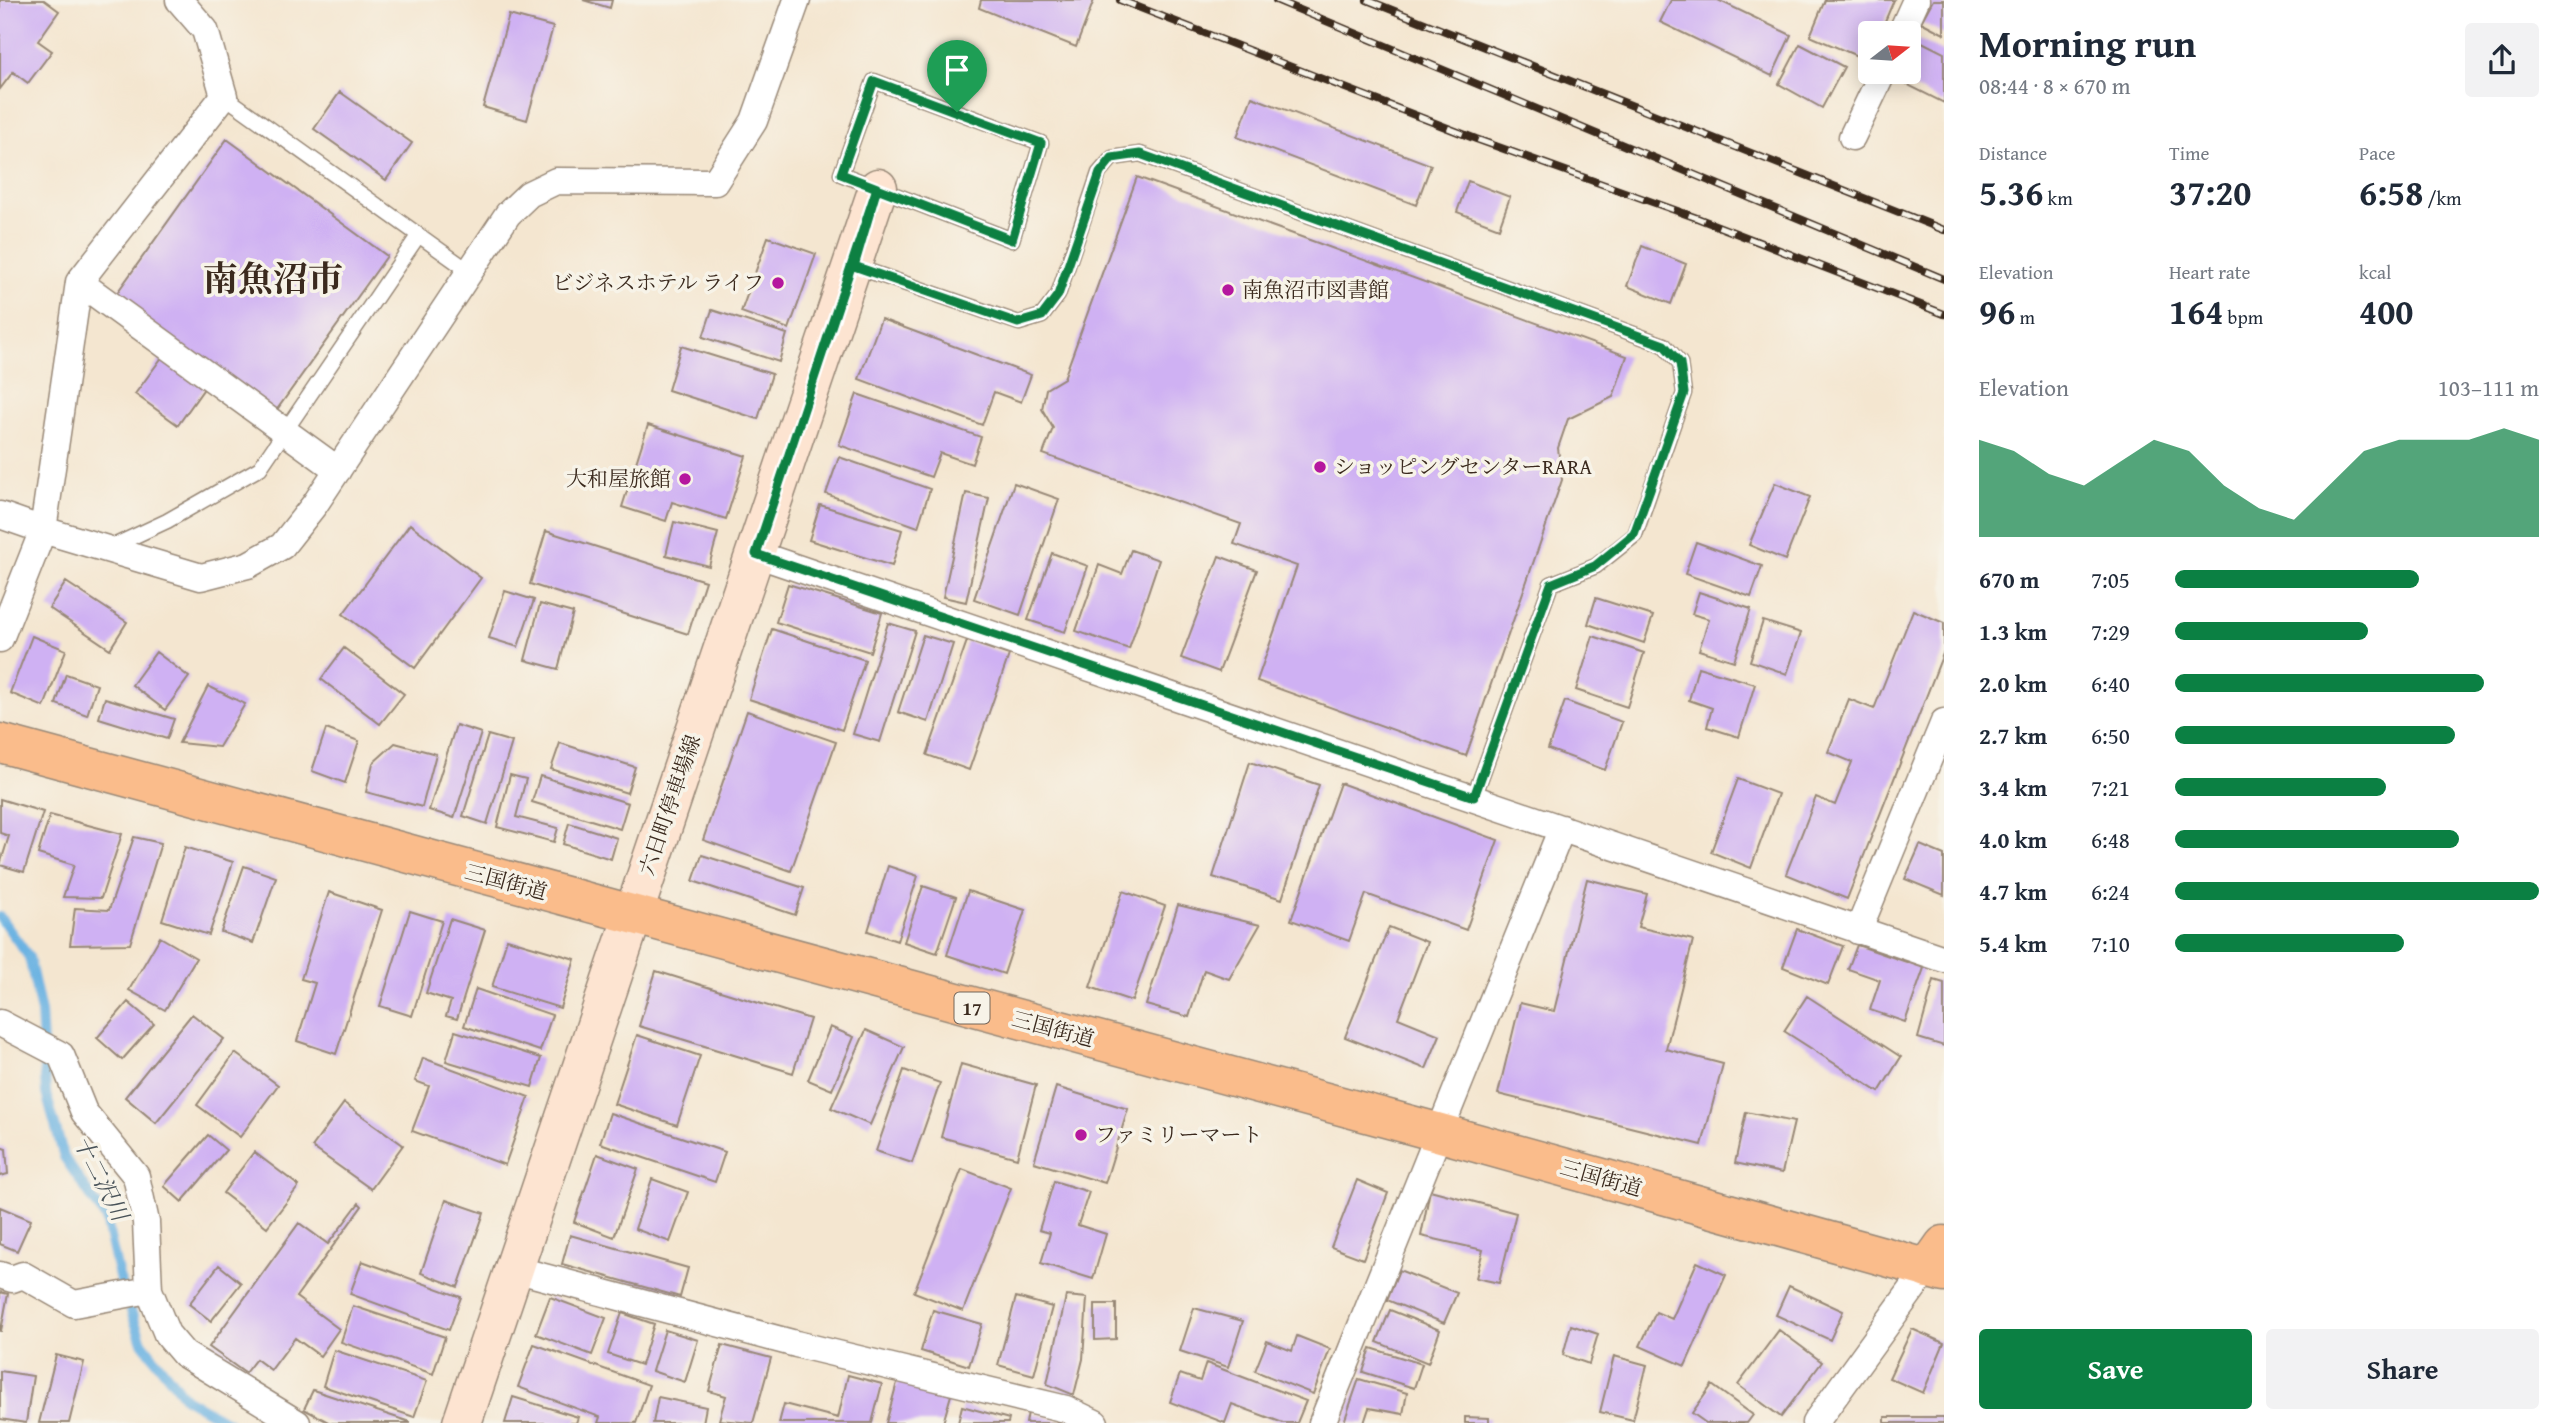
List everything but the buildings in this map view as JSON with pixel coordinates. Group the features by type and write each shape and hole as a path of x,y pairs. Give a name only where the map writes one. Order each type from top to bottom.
{"highway":[{"name":"三国街道","path":"0,743 1437,1132 1938,1262"}],"main road":[{"name":"六日町停車場線","path":"462,1423 854,266 877,188"}],"street":[{"path":"0,639 43,530 79,282 224,96 205,30 179,0"},
{"path":"0,515 103,550 201,578 248,565 282,546 338,470 508,214 529,194 556,181 715,182 754,121 797,0"},
{"path":"1906,21 1916,0"},
{"path":"1852,137 1876,84"},
{"path":"79,282 338,470"},
{"path":"756,554 1944,959"},
{"path":"1858,931 1944,722"},
{"path":"1322,1423 1437,1132 1562,828"},
{"path":"11,1029 61,1055 84,1112 136,1176 146,1222 148,1290 167,1334 184,1354 297,1423"},
{"path":"1815,1423 1938,1262"},
{"path":"514,1269 796,1344 1066,1409 1095,1423"},
{"path":"0,1275 12,1279 23,1275 74,1304 148,1290"}],"lane":[{"path":"874,81 1041,143 1012,240 877,188 841,174 874,81"},
{"path":"224,96 469,271"},
{"path":"854,266 1018,323 1042,316 1058,295 1100,173 1112,158 1140,154 1664,345 1680,363 1684,393 1634,534 1595,566 1551,584 1474,797"},
{"path":"103,550 167,521 260,468 418,236"}],"waterway":[{"name":"十二沢川","path":"0,917 29,957 41,1012 46,1093 64,1157 106,1219 119,1277 142,1342 185,1398 229,1423"}],"railway":[{"path":"1120,0 1476,139 1697,218 1944,314"},
{"path":"1276,0 1944,279"},
{"path":"1367,0 1944,230"}],"place":[{"name":"ビジネスホテル ライフ","path":"778,283"},
{"name":"南魚沼市図書館","path":"1228,290"},
{"name":"ショッピングセンターRARA","path":"1320,467"},
{"name":"大和屋旅館","path":"685,479"},
{"name":"ファミリーマート","path":"1081,1135"}],"district":[{"name":"南魚沼市","path":"273,279"}],"route":[{"path":"957,112 874,81 841,174 877,188 854,266 756,554 1474,797 1551,584 1595,566 1634,534 1684,393 1680,363 1664,345 1140,154 1112,158 1100,173 1058,295 1042,316 1018,323 854,266 877,188 1012,240 1041,143 957,112"}]}
